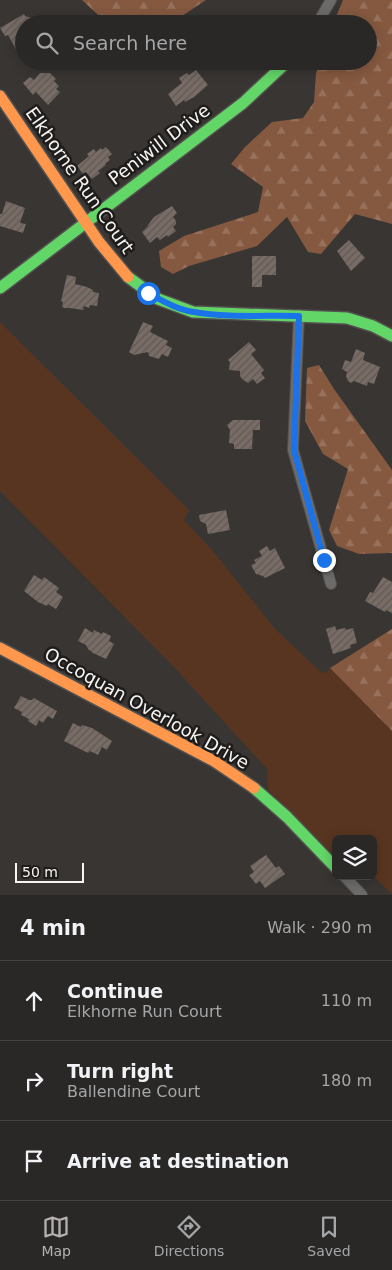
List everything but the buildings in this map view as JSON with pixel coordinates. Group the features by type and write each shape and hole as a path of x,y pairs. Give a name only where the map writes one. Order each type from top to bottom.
{"street":[{"path":"323,15 331,0"},
{"name":"Peniwill Drive","path":"0,288 243,103 278,70"},
{"name":"Elkhorne Run Court","path":"0,96 108,255 127,276 148,293 170,305 201,313 347,318 373,326 392,336"},
{"path":"299,316 294,450 331,584"},
{"name":"Occoquan Overlook Drive","path":"0,648 214,760 253,787 287,817 332,864"},
{"path":"348,880 362,895"}],"shaded area":[{"path":"0,322 189,510 184,520 213,551 275,629 322,673 327,672 330,668 392,731 392,894 377,880 377,835 332,835 332,853 268,790 267,769 173,666 0,491"}],"green space":[{"path":"82,0 206,0 184,15 98,15"},
{"path":"343,0 392,0 392,224 355,214 321,254 308,252 287,217 257,246 189,266 173,274 161,267 159,251 184,236 258,212 263,187 231,164 245,147 272,122 303,118 314,102 317,70 377,70 377,15 337,15"},
{"path":"319,365 392,470 392,553 359,554 337,546 329,530 348,469 323,454 305,421 307,368"},
{"path":"392,629 392,731 330,668"}],"traffic: fast":[{"path":"0,288 243,103 278,70"},
{"path":"128,277 158,299 193,312 347,318 373,326 392,336"},
{"path":"254,788 287,817 332,864"}],"traffic: slow":[{"path":"0,96 99,242 128,277"},
{"path":"0,648 214,761 254,788"}],"route":[{"path":"148,293 170,305 193,312 299,316 294,450 298,472 324,560"}]}
